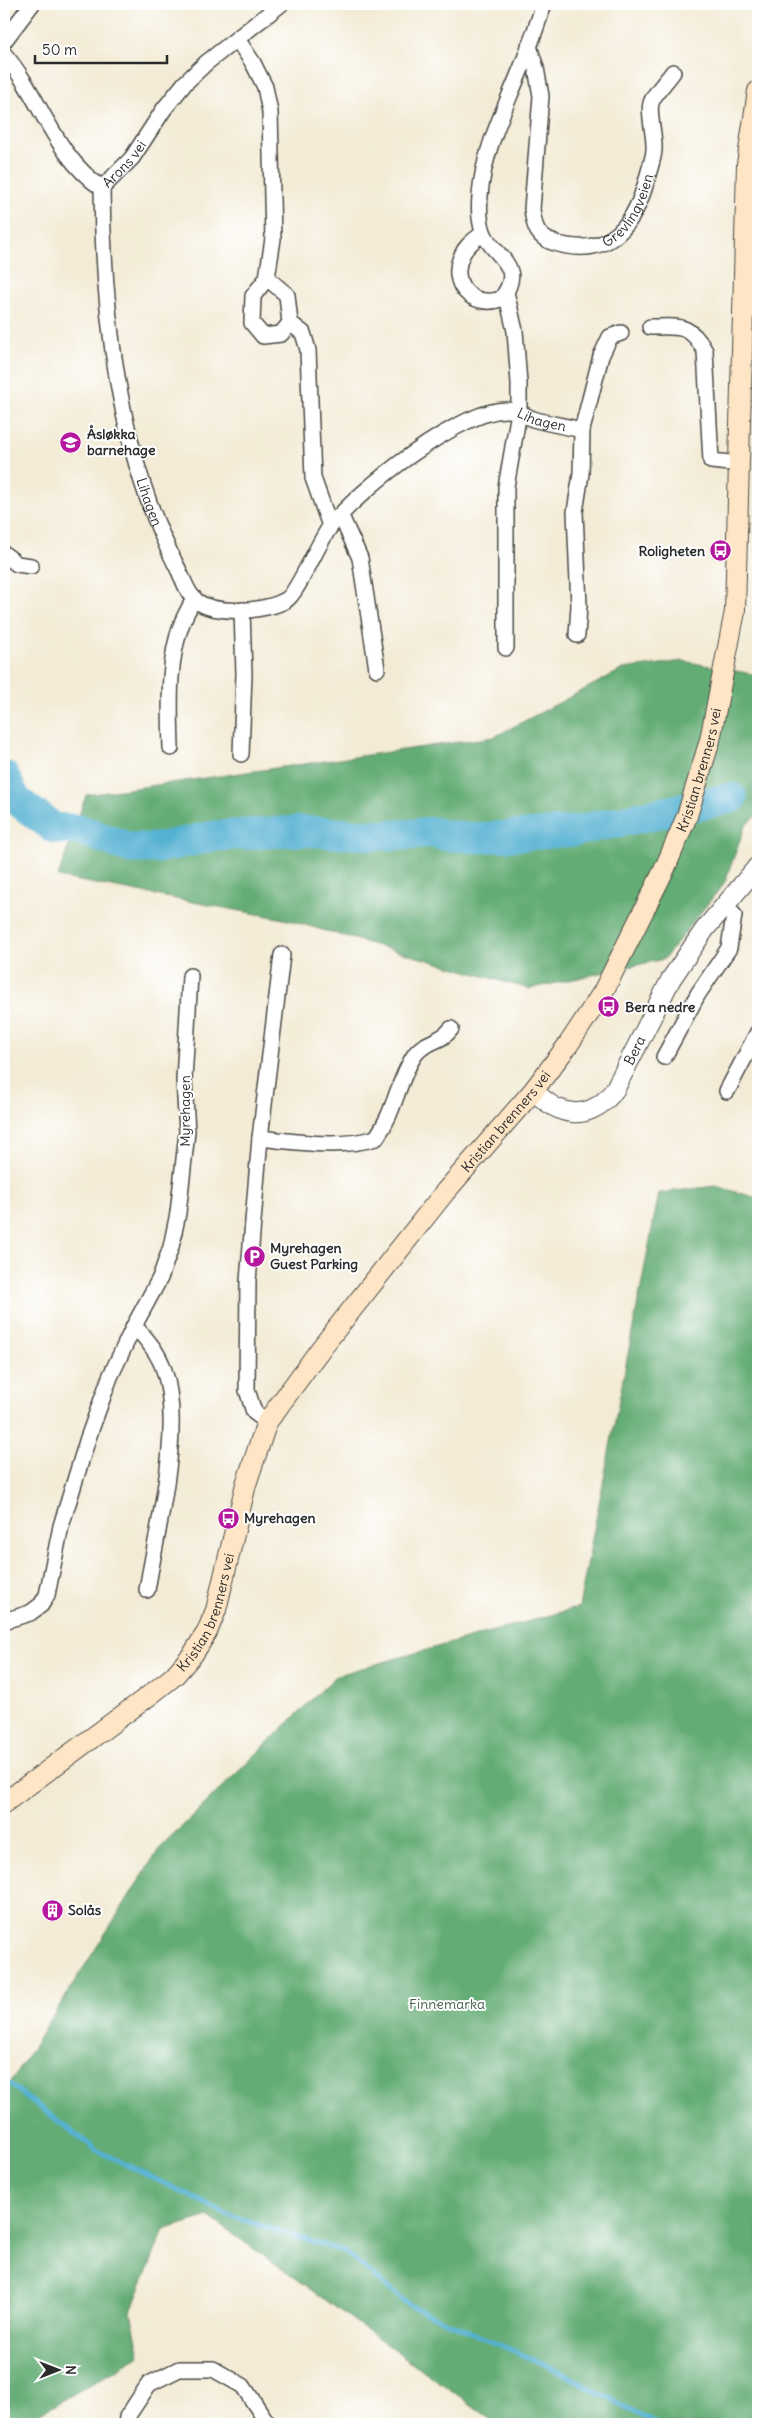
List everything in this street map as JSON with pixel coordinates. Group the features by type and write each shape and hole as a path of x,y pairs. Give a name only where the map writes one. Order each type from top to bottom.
{"main road":[{"name":"Kristian brenners vei","path":"4,1804 174,1676 193,1654 207,1632 216,1610 246,1484 267,1422 316,1355 445,1192 533,1091 568,1045 603,992 665,868 687,816 710,740 727,661 735,611 740,464 750,310 747,164 758,91"}],"street":[{"path":"4,41 32,4"},
{"name":"Arons vei","path":"4,54 19,71 70,160 87,178 102,188 132,158 164,109 185,84 206,63 281,4"},
{"path":"483,233 469,244 461,256 459,277 464,290 477,301 494,301 501,299 510,284 506,262 483,233 480,197 487,155 544,4"},
{"path":"237,39 253,63 265,88 270,112 273,238 268,278 253,296 252,323 263,336 281,334 290,323 287,295 268,278"},
{"name":"Grevlingveien","path":"529,46 541,96 532,209 534,224 539,234 548,241 560,245 586,246 608,242 624,230 644,189 654,150 651,103 673,72"},
{"name":"Lihagen","path":"102,188 106,280 115,359 129,440 168,548 194,598 205,604 224,609 242,610 268,608 288,599 336,521 383,476 447,430 496,411 508,410 519,412 533,419 582,430"},
{"path":"506,292 515,331 519,383 519,412 506,487 506,648"},
{"path":"290,323 303,333 308,350 311,379 313,478 336,521 360,558 377,669"},
{"path":"650,327 688,329 697,336 705,351 711,461 740,464"},
{"name":"Lihagen","path":"577,635 579,606 575,512 581,474 582,430 601,356 610,337 621,333"},
{"path":"4,554 17,564 31,566"},
{"path":"172,748 170,695 176,644 182,623 194,598"},
{"path":"242,610 244,674 242,754"},
{"name":"Bera","path":"533,1091 559,1109 570,1112 588,1111 607,1101 615,1090 671,979 724,906 758,866"},
{"name":"Bera","path":"664,1057 698,994 729,948 734,915 724,906"},
{"path":"267,1422 254,1412 247,1390 248,1281 260,1138 282,955"},
{"name":"Myrehagen","path":"4,1621 30,1613 41,1605 47,1595 61,1526 88,1438 110,1377 134,1326 160,1278 171,1247 178,1213 187,1132 184,1080 190,976"},
{"path":"260,1138 303,1142 366,1141 376,1138 393,1111 414,1054 423,1045 446,1036 451,1029"},
{"path":"727,1091 758,1032"},
{"path":"134,1326 150,1343 164,1370 171,1404 171,1441 147,1590"},
{"path":"126,2424 128,2417 149,2384 180,2369 213,2369 243,2386 268,2424"}],"green space":[{"path":"683,661 758,675 758,814 745,826 725,882 664,959 529,989 284,919 58,877 86,795 494,737 623,669"},
{"name":"Finnemarka","path":"715,1186 758,1198 758,2424 498,2424 208,2216 164,2230 131,2311 140,2356 21,2424 4,2424 4,2093 159,1849 337,1675 579,1607 659,1193"}],"waterway":[{"path":"4,776 16,800 54,828 81,830 130,848 157,848 215,836 301,831 367,835 407,835 433,832 442,835 476,838 527,835 574,831 732,798"},
{"path":"4,2080 98,2151 233,2217 345,2252 409,2305 557,2370 657,2424"}],"place":[{"name":"Åsløkka barnehage","path":"71,442"},
{"name":"Roligheten","path":"721,551"},
{"name":"Bera nedre","path":"609,1007"},
{"name":"Myrehagen Guest Parking","path":"254,1256"},
{"name":"Myrehagen","path":"228,1518"},
{"name":"Solås","path":"52,1910"}]}
